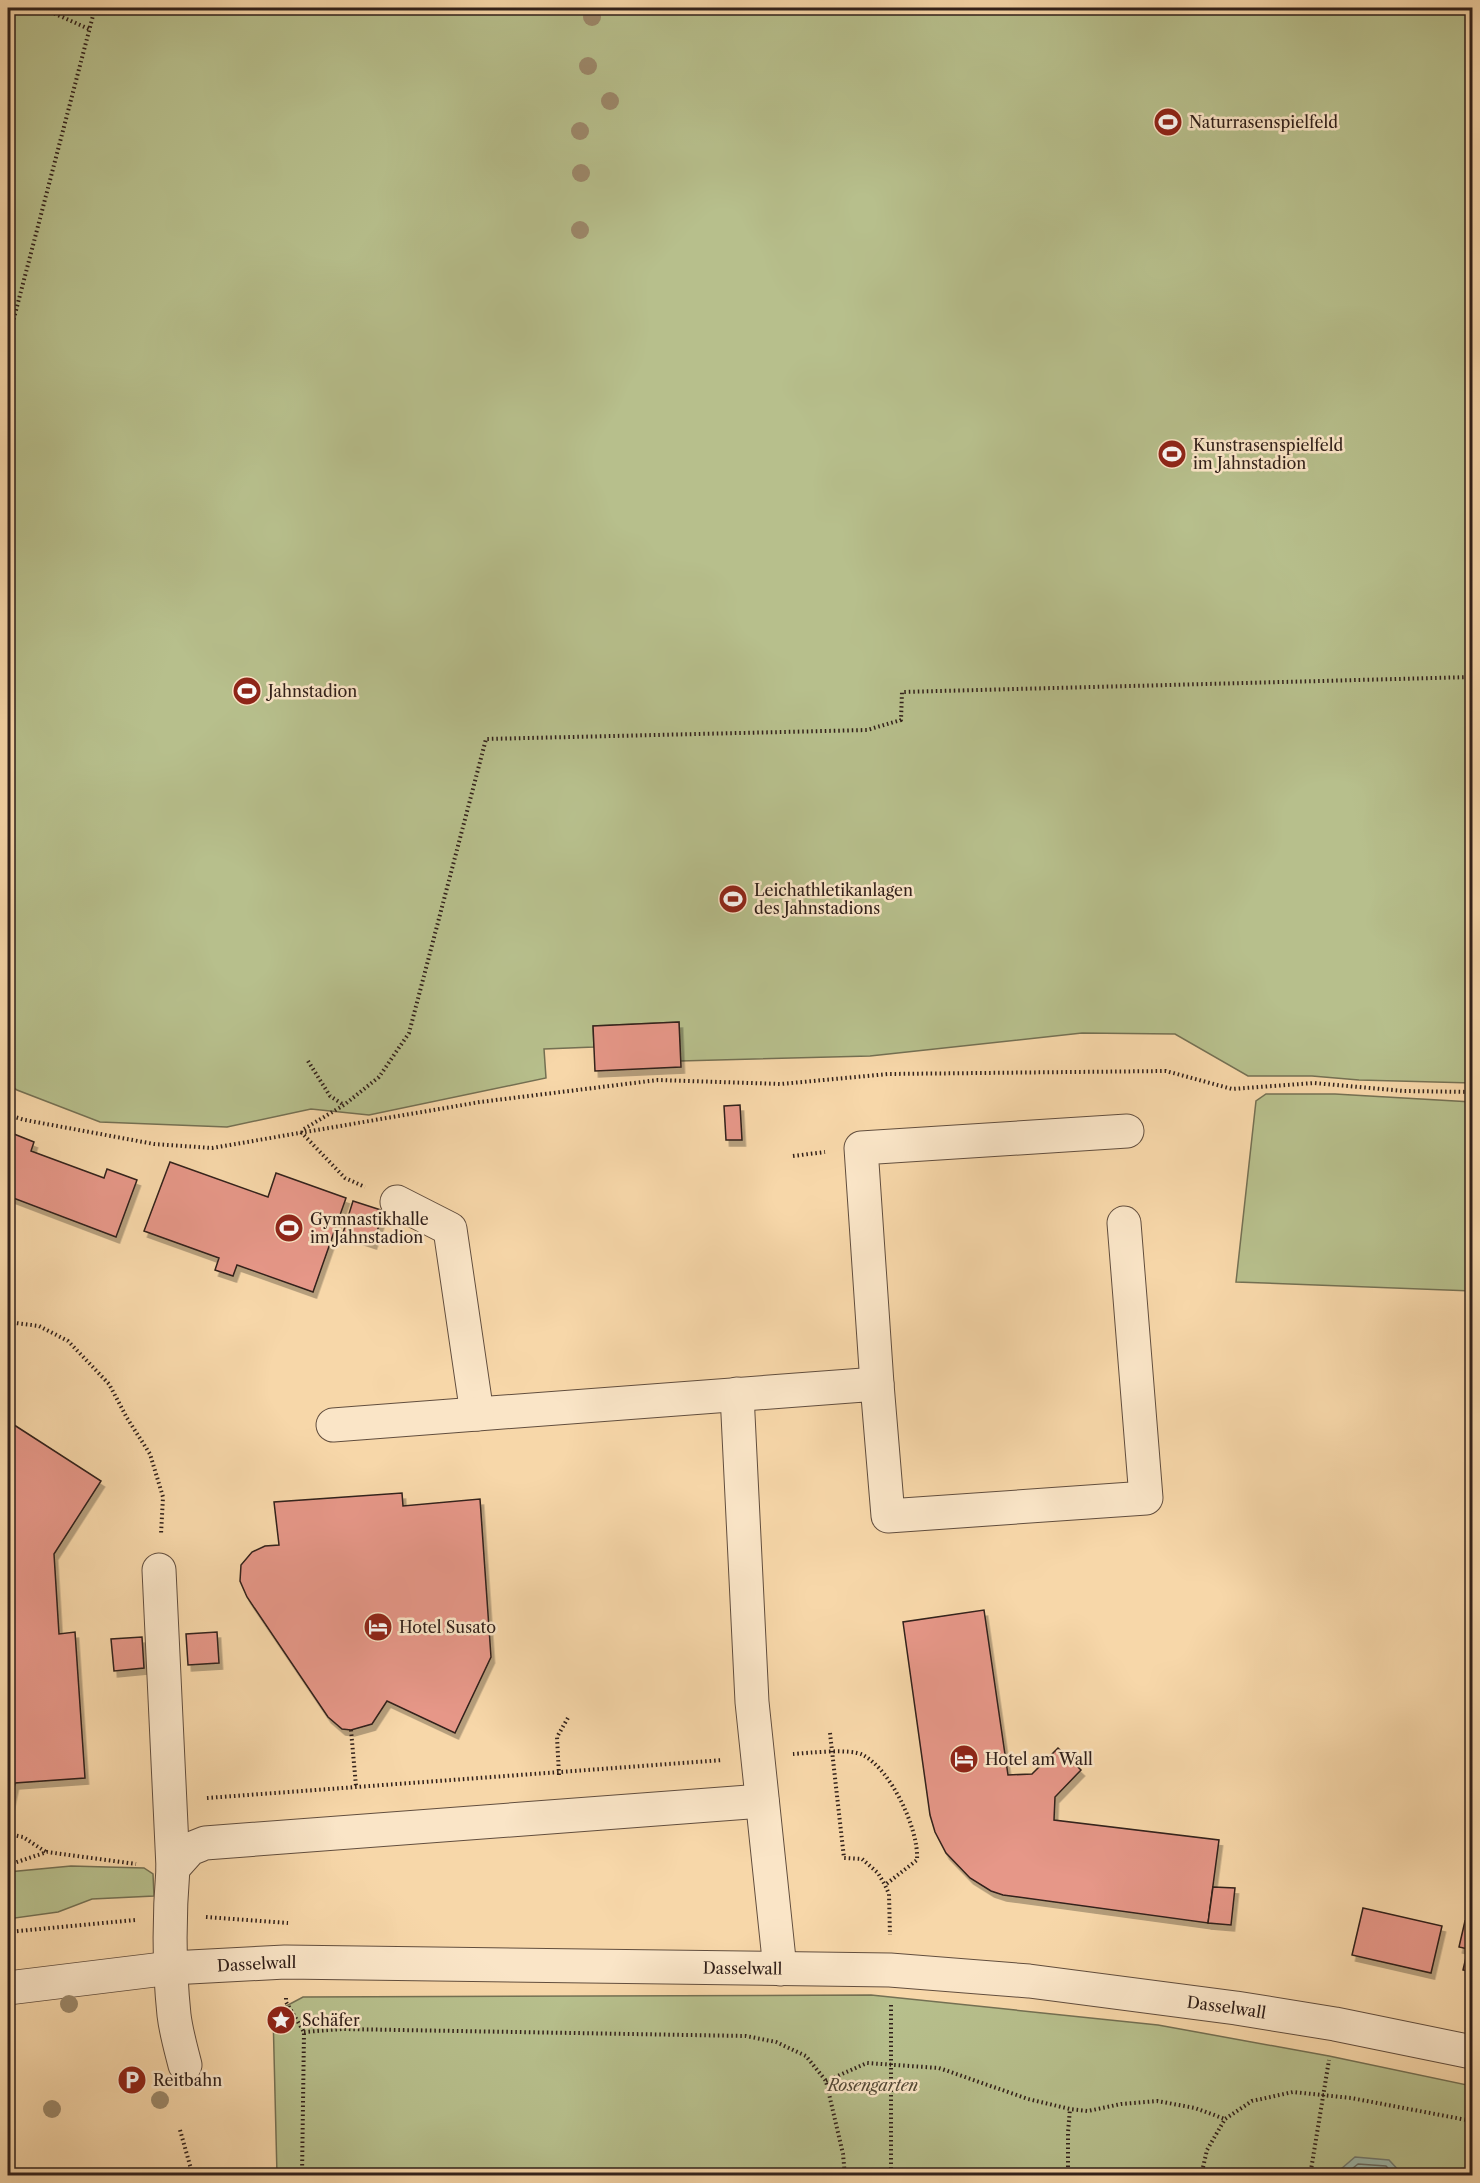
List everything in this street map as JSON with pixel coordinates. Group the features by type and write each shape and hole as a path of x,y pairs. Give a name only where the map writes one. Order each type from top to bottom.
{"street":[{"path":"1124,1222 1146,1498 888,1516 861,1148 1127,1131"},
{"path":"397,1202 450,1229 477,1414"},
{"path":"333,1425 877,1384"},
{"path":"737,1394 752,1702 780,1969"},
{"path":"159,1570 173,1868 169,1918 171,1968 174,2017 185,2065"},
{"path":"173,1868 190,1849 206,1843 762,1801"},
{"name":"Dasselwall","path":"8,1988 171,1968 285,1962 890,1970 1029,1981 1236,2008 1335,2024 1473,2052"}],"path":[{"path":"42,8 88,29"},
{"path":"8,341 95,8"},
{"path":"301,1131 344,1105 379,1077 409,1033 486,739 867,730 901,720 902,692 1473,677"},
{"path":"308,1061 330,1096 344,1105"},
{"path":"8,1115 154,1144 212,1148 480,1102 658,1080 781,1084 888,1074 1166,1071 1232,1089 1314,1083 1404,1091 1473,1092"},
{"path":"301,1131 345,1178 397,1202"},
{"path":"8,1322 39,1326 68,1341 109,1384 126,1418 150,1454 163,1497 159,1570"},
{"path":"560,1818 557,1737 569,1716"},
{"path":"351,1730 356,1786"},
{"path":"830,1732 844,1858 862,1859 878,1873 889,1894 891,2175"},
{"path":"8,1834 23,1837 47,1852 173,1868"},
{"path":"8,1865 47,1852"},
{"path":"285,1962 286,2002 304,2032 302,2175"},
{"path":"1310,2175 1335,2024"},
{"path":"304,2032 342,2029 746,2036 776,2042 806,2056 826,2081 843,2154 845,2175"},
{"path":"826,2081 867,2063 939,2068 1028,2099 1070,2109 1088,2111 1121,2104 1157,2101 1195,2108 1224,2119"},
{"path":"1201,2175 1207,2150 1224,2119 1252,2101 1293,2092 1351,2098 1473,2121"},
{"path":"1068,2175 1070,2109"},
{"path":"180,2130 193,2175"}],"green space":[{"path":"8,8 1472,8 1472,1083 1359,1080 1312,1076 1248,1076 1175,1034 1082,1033 870,1056 680,1061 679,1022 593,1026 594,1047 544,1049 546,1078 369,1115 311,1109 227,1127 100,1122 17,1090 8,1083"},
{"path":"1266,1094 1335,1094 1472,1102 1472,1291 1236,1282 1256,1101"},
{"path":"71,1866 144,1868 153,1874 154,1896 92,1899 58,1912 8,1919 8,1872"},
{"name":"Rosengarten","path":"871,1995 1158,2025 1329,2056 1472,2086 1472,2175 277,2175 273,2013 303,1997"}],"water":[{"path":"1355,2157 1389,2160 1403,2175 1334,2175"}],"building":[{"path":"679,1022 681,1067 595,1071 593,1026"},
{"path":"740,1105 742,1140 726,1140 724,1106"},
{"path":"14,1134 34,1142 31,1151 104,1178 107,1169 137,1180 116,1237 8,1196 8,1152"},
{"path":"170,1162 268,1197 276,1173 346,1198 313,1292 237,1265 233,1276 215,1270 219,1258 144,1231"},
{"path":"353,1201 384,1211 373,1243 343,1233"},
{"path":"8,1421 101,1481 54,1554 59,1634 75,1632 85,1778 15,1783 9,1811 8,1811"},
{"name":"Hotel Susato","path":"402,1493 403,1506 480,1499 491,1657 455,1733 387,1701 372,1724 351,1730 342,1729 328,1717 247,1597 240,1581 241,1565 252,1552 265,1546 279,1545 274,1502"},
{"name":"Hotel am Wall","path":"984,1610 1008,1775 1032,1774 1058,1748 1081,1770 1055,1797 1054,1820 1219,1840 1208,1923 1003,1895 991,1891 970,1878 946,1853 935,1832 930,1815 903,1622"},
{"path":"217,1632 219,1663 188,1665 186,1634"},
{"path":"142,1637 144,1668 114,1671 111,1639"},
{"path":"1213,1887 1235,1888 1231,1925 1208,1923"},
{"path":"1363,1908 1442,1926 1431,1973 1352,1955"},
{"path":"1465,1921 1472,1923 1472,1972 1463,1970 1468,1949 1459,1947"}],"place":[{"name":"Naturrasenspielfeld","path":"1168,122"},
{"name":"Kunstrasenspielfeld im Jahnstadion","path":"1172,454"},
{"name":"Jahnstadion","path":"247,691"},
{"name":"Leichathletikanlagen des Jahnstadions","path":"733,899"},
{"name":"Gymnastikhalle im Jahnstadion","path":"289,1228"},
{"name":"Hotel Susato","path":"378,1627"},
{"name":"Hotel am Wall","path":"964,1759"},
{"name":"Schäfer","path":"281,2020"},
{"name":"Reitbahn","path":"132,2080"}]}
